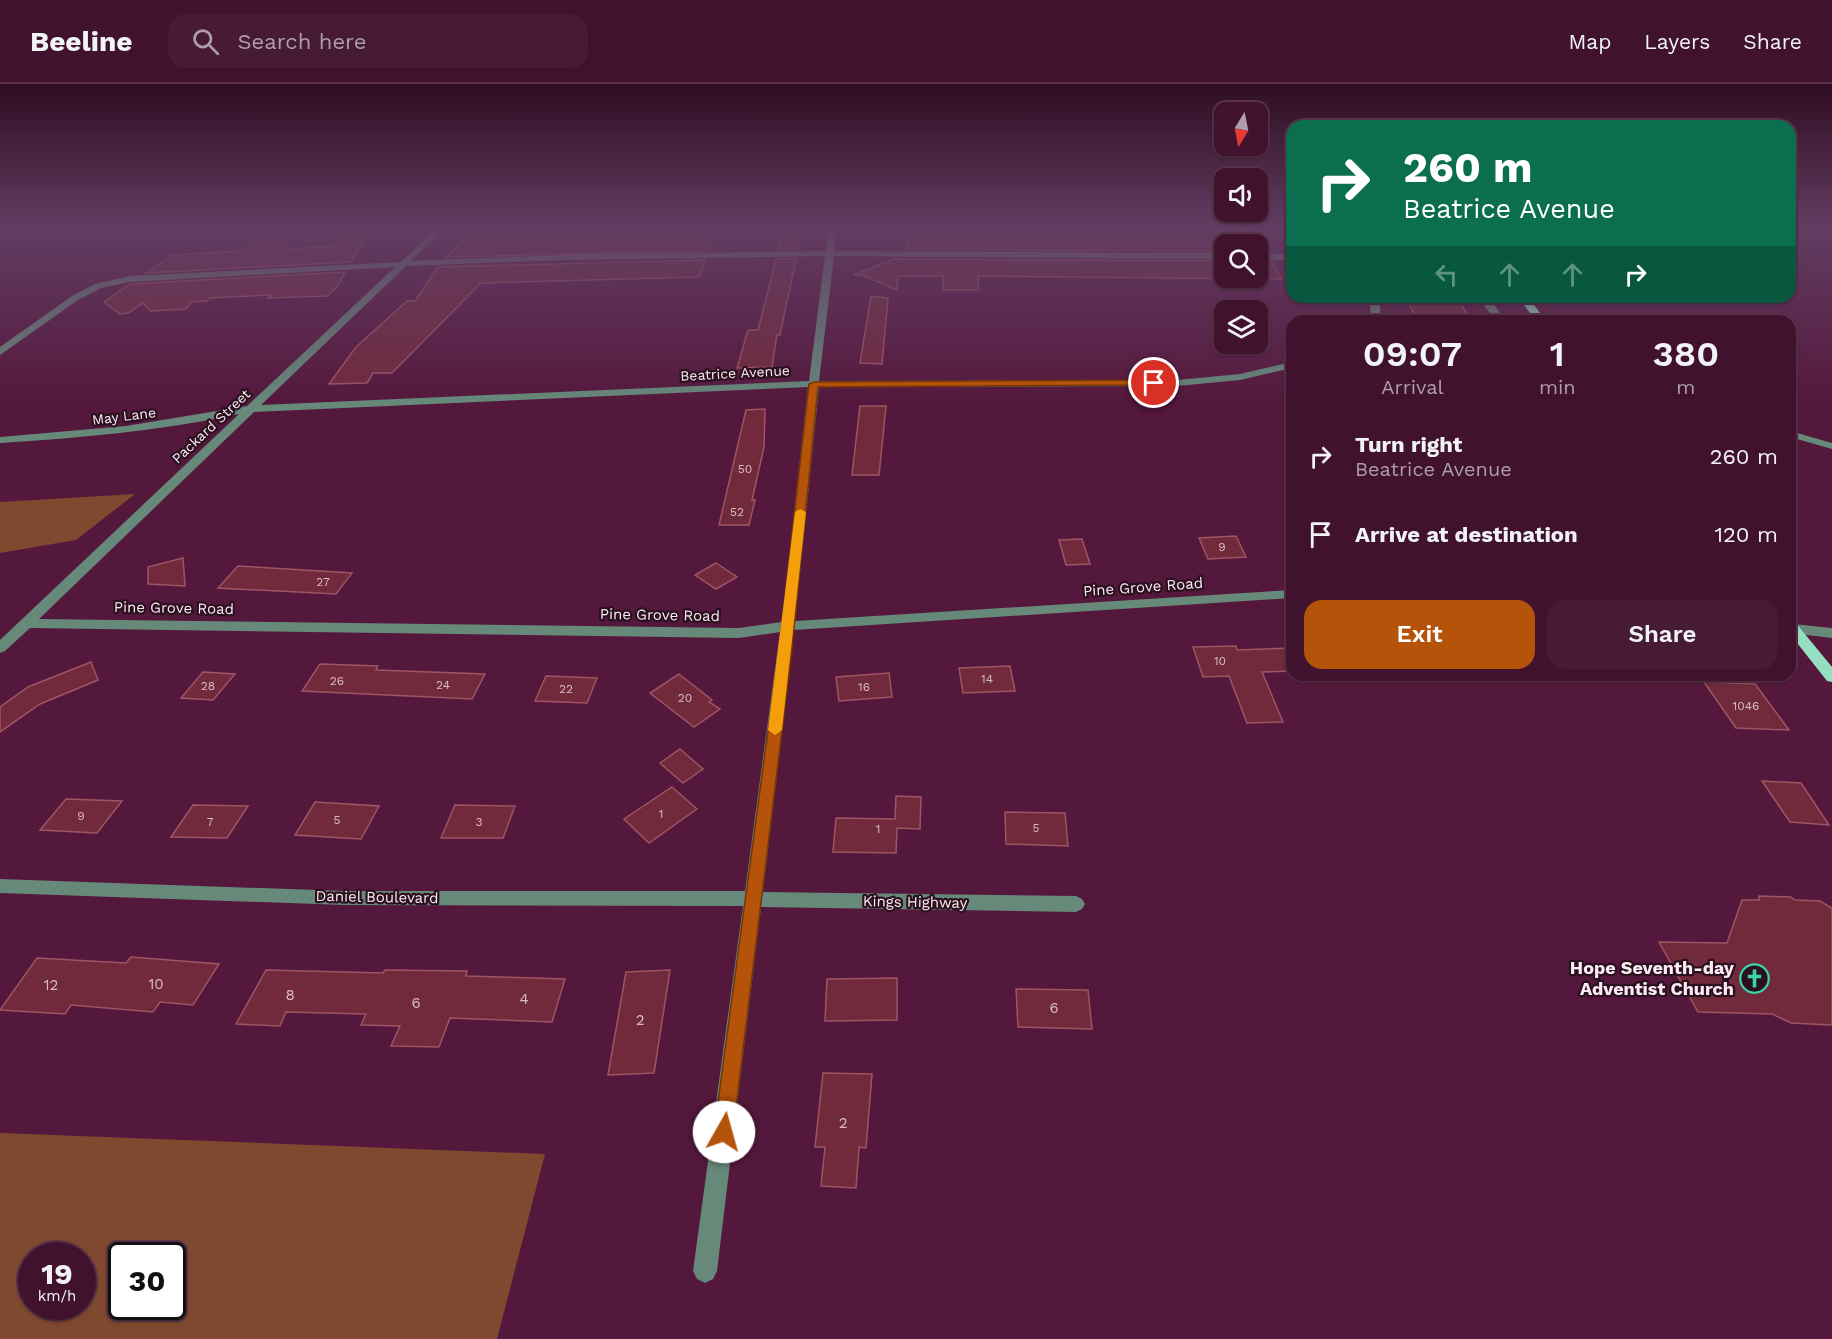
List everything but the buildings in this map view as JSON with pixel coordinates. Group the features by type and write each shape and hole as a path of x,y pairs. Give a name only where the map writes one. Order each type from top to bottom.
{"main road":[{"path":"1796,633 1832,677"}],"street":[{"path":"0,352 75,298 105,285"},
{"name":"Packard Street","path":"0,648 382,285"},
{"path":"705,1271 788,626 827,285"},
{"name":"Beatrice Avenue","path":"250,409 814,384 1177,383 1240,377 1286,366"},
{"name":"May Lane","path":"0,440 85,435 166,426 250,409"},
{"path":"1796,436 1832,446"},
{"name":"Pine Grove Road","path":"26,622 739,633 788,626 1286,594"},
{"path":"1796,628 1832,633"},
{"name":"Daniel Boulevard","path":"0,886 345,898 754,899"},
{"name":"Kings Highway","path":"754,899 1076,904"}],"shaded area":[{"path":"135,494 76,540 0,553 0,502"},
{"path":"0,1133 545,1154 497,1339 0,1339"}],"slow traffic":[{"path":"775,730 800,512"}],"place":[{"name":"Hope Seventh-day Adventist Church","path":"1755,978"}],"route":[{"path":"724,1132 785,649 814,384 1154,383"}]}
